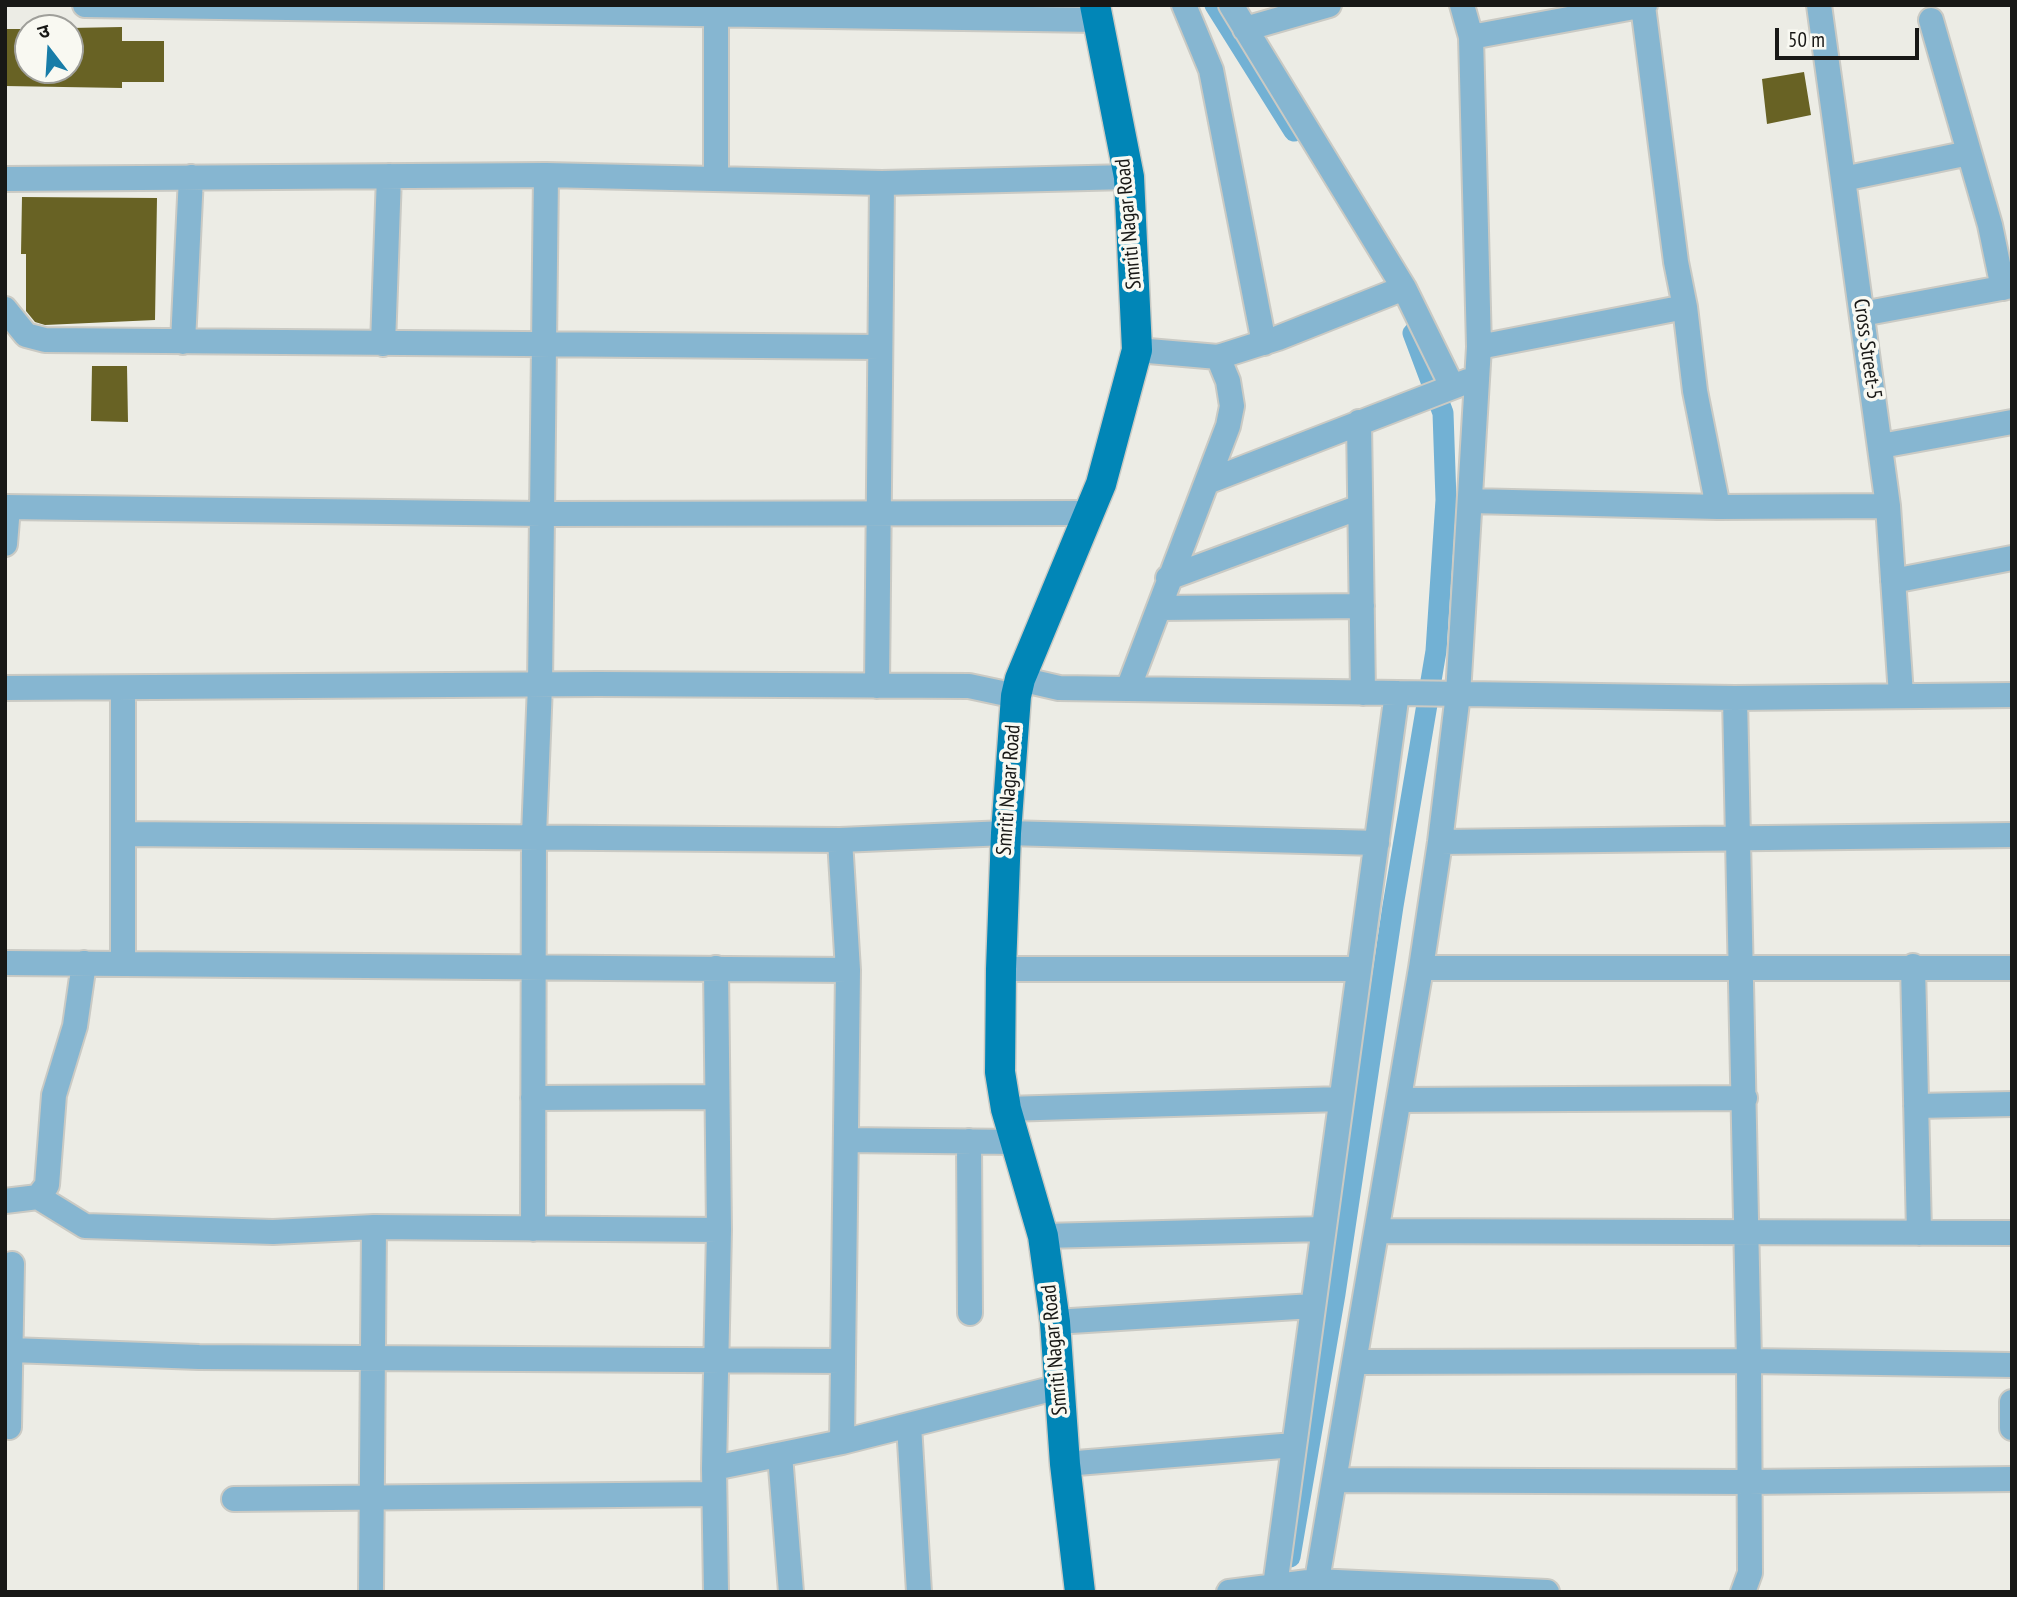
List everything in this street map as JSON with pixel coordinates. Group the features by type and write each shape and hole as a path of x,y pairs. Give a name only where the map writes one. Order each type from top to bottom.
{"main road":[{"name":"Smriti Nagar Road","path":"1080,1592 1065,1464 1055,1322 1043,1236 1006,1108 1000,1072 1001,969 1006,832 1018,688 1101,484 1137,350 1129,177 1097,13"}],"street":[{"path":"85,5 1097,13"},
{"path":"1184,5 1211,70 1264,343"},
{"path":"1231,5 1250,22 1306,5"},
{"path":"1244,17 1329,5"},
{"path":"1316,1586 1421,968 1458,694 1479,347 1471,37 1462,5"},
{"name":"Cross Street-5","path":"1819,5 1881,446 1888,506 1901,695"},
{"path":"1471,37 1644,6 1695,391 1718,507"},
{"path":"716,9 716,178"},
{"path":"1244,17 1404,288 1452,386"},
{"path":"1862,314 2007,287 1931,20"},
{"path":"1843,179 1969,153"},
{"path":"533,1228 534,835 540,685 546,175"},
{"path":"5,179 546,175 882,183 1129,177"},
{"path":"383,344 389,176"},
{"path":"184,342 191,177"},
{"path":"877,686 882,183"},
{"path":"1137,350 1218,357 1264,343 1404,288"},
{"path":"1479,347 1685,307"},
{"path":"5,309 26,335 45,340 880,347"},
{"path":"1128,689 1228,426 1232,405 1228,381 1218,357"},
{"path":"1207,482 1478,378"},
{"path":"1359,422 1363,692"},
{"path":"1881,446 2012,422"},
{"path":"1471,501 1718,507 1888,506"},
{"path":"5,544 7,507 542,514 1089,513"},
{"path":"1168,578 1360,507"},
{"path":"1893,581 2012,558"},
{"path":"1159,608 1362,606"},
{"path":"5,688 968,686 1735,698 2012,695"},
{"path":"122,688 123,963"},
{"path":"1275,1586 1397,693"},
{"path":"1735,698 1749,1361 1750,1573 1743,1592"},
{"path":"124,834 534,835 840,840 1006,832 1377,843"},
{"path":"1440,842 2012,835"},
{"path":"840,840 848,970 842,1443"},
{"path":"5,963 848,970"},
{"path":"38,1197 47,1185 54,1095 75,1026 84,963"},
{"path":"1913,967 1919,1233"},
{"path":"716,968 719,1230 714,1468 716,1592"},
{"path":"1421,968 2012,968"},
{"path":"1001,969 1359,969"},
{"path":"533,1098 717,1097"},
{"path":"1006,1108 1341,1098"},
{"path":"1399,1100 1745,1098"},
{"path":"1916,1106 2012,1104"},
{"path":"846,1139 1016,1142"},
{"path":"969,1141 970,1313"},
{"path":"5,1201 38,1197 85,1226 273,1232 374,1227 719,1230"},
{"path":"371,1592 374,1227"},
{"path":"1043,1236 1323,1229"},
{"path":"1377,1231 2012,1233"},
{"path":"9,1427 12,1264"},
{"path":"1055,1322 1313,1306"},
{"path":"11,1350 199,1357 843,1361"},
{"path":"1355,1362 1749,1361 2012,1365"},
{"path":"714,1468 842,1443 1059,1387"},
{"path":"2012,1402 2012,1428"},
{"path":"909,1425 919,1592"},
{"path":"1065,1464 1294,1445"},
{"path":"780,1455 791,1592"},
{"path":"1335,1480 1748,1482 2012,1479"},
{"path":"234,1499 714,1494"},
{"path":"1229,1592 1275,1586 1547,1592"}],"building":[{"path":"122,27 122,41 164,41 164,82 122,82 122,88 5,86 5,29 14,29 14,84 84,84 84,28"},
{"path":"1804,72 1811,115 1767,124 1762,79"},
{"path":"22,197 157,198 155,320 45,325 35,322 26,311 26,254 21,254"},
{"path":"92,366 127,366 128,422 91,421"}],"waterway":[{"path":"1215,5 1294,131"},
{"path":"1290,1557 1335,1294 1393,906 1436,651 1446,500 1443,413 1413,333"}]}
